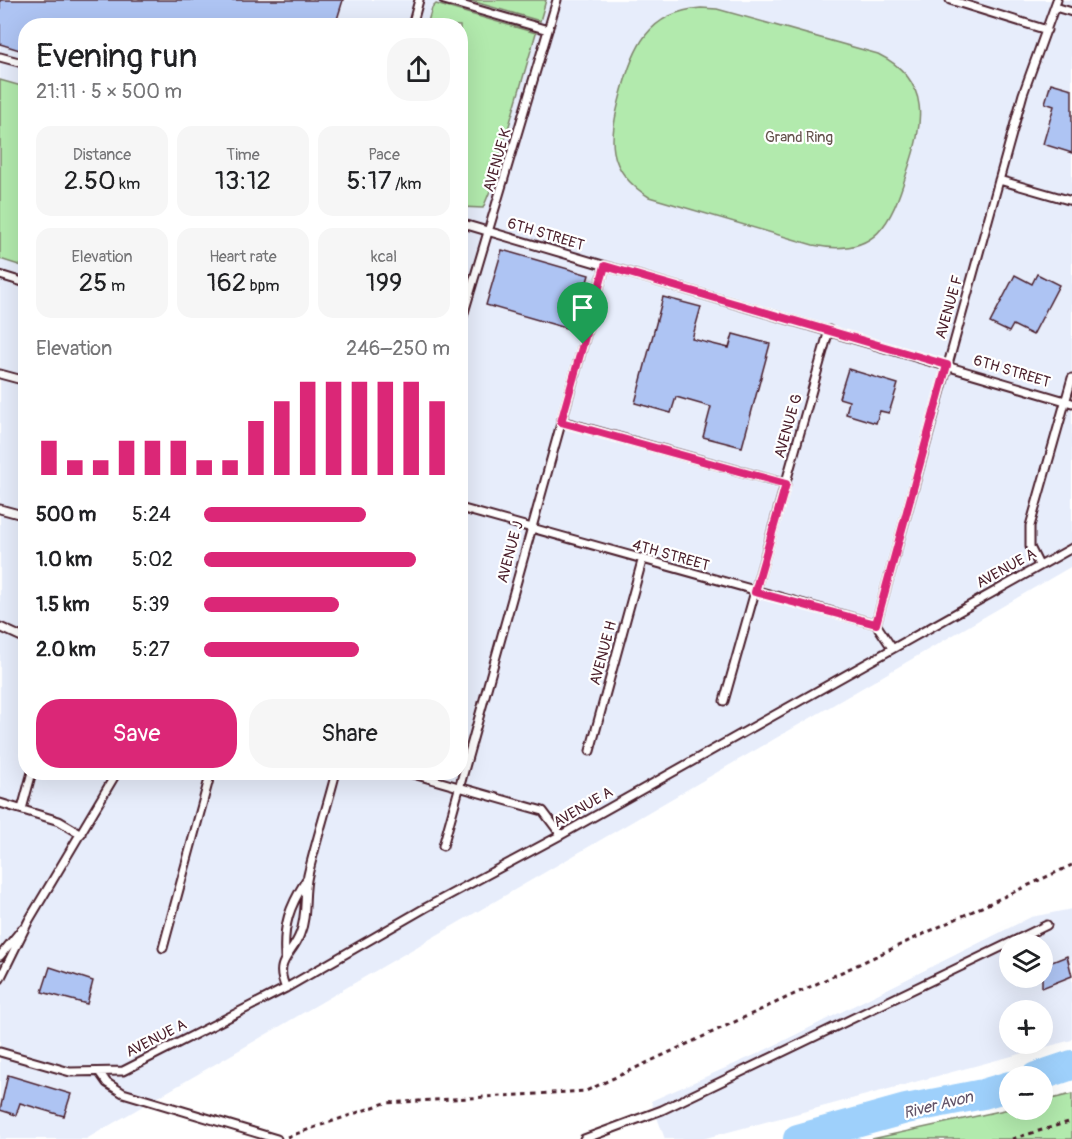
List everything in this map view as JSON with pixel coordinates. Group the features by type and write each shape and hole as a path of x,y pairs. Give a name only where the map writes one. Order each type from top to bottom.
{"lane":[{"path":"414,18 419,0"},
{"path":"444,0 548,30"},
{"name":"AVENUE K","path":"468,300 557,0"},
{"path":"950,0 1047,30"},
{"path":"1056,4 1072,12"},
{"name":"AVENUE F","path":"876,624 1023,94 1056,4"},
{"path":"0,57 18,62"},
{"path":"999,180 1072,201"},
{"name":"6TH STREET","path":"468,225 1069,402"},
{"name":"AVENUE J","path":"468,755 605,266"},
{"path":"0,277 18,281"},
{"name":"AVENUE G","path":"724,701 829,330"},
{"path":"0,374 18,379"},
{"path":"1039,565 1030,547 1030,526 1069,402 1072,378"},
{"path":"561,422 786,484"},
{"path":"0,509 18,514"},
{"name":"4TH STREET","path":"468,510 642,561 876,624"},
{"name":"AVENUE A","path":"0,1052 70,1072 123,1071 286,988 425,908 561,835 1072,548"},
{"name":"AVENUE H","path":"591,751 642,561"},
{"path":"876,624 892,648"},
{"path":"0,627 18,635"},
{"path":"22,809 30,780"},
{"path":"0,979 29,921 112,780"},
{"path":"163,948 209,780"},
{"path":"285,957 300,936 307,909 307,878 334,780"},
{"path":"432,780 543,811 561,835"},
{"name":"AVENUE J","path":"443,846 461,780"},
{"path":"0,803 59,821 81,834"},
{"path":"286,988 282,979 285,957 284,933 292,903 307,878"},
{"path":"0,956 29,921"},
{"path":"584,1139 662,1110 1047,925"},
{"path":"100,1073 107,1083 123,1093 278,1139"}],"path":[{"path":"278,1139 385,1103 586,1091 1072,865"},
{"path":"1011,1139 1072,1121"}],"shaded area":[{"path":"0,0 1072,0 1072,566 86,1139 0,1139"},
{"path":"1072,909 1072,1040 1053,1045 1053,1000 999,1000 999,1054 1020,1054 702,1139 665,1139 651,1101 757,1054 1031,917"}],"green space":[{"path":"468,0 546,0 540,21"},
{"path":"436,4 536,33 483,208 468,207 468,18 429,18 432,8"},
{"name":"Grand Ring","path":"701,8 717,9 878,54 896,65 908,77 916,91 919,106 917,138 901,191 887,221 878,233 852,246 834,248 813,245 649,197 624,176 614,152 613,139 617,110 631,62 646,35 656,25 683,11"},
{"path":"0,80 18,85 18,265 0,259"},
{"path":"1072,1094 1072,1139 872,1139 999,1111 999,1120 1053,1120 1053,1099"}],"building":[{"path":"0,0 343,0 337,18 18,18 18,50 0,44"},
{"path":"1051,83 1072,89 1072,153 1043,144 1054,106 1045,103"},
{"path":"502,250 589,275 573,330 486,305"},
{"path":"1037,274 1059,285 1033,335 1013,325 1009,332 990,323 1015,275 1032,284"},
{"path":"663,297 701,307 692,339 729,348 733,334 770,344 742,447 703,437 711,407 676,397 671,413 635,403"},
{"path":"848,369 898,384 889,413 880,411 876,423 846,414 849,401 839,398"},
{"path":"1067,956 1072,976 1053,984 1053,962"},
{"path":"50,967 93,981 87,1004 42,992"},
{"path":"8,1075 71,1094 64,1116 20,1103 16,1115 0,1110"}],"waterway":[{"name":"River Avon","path":"1053,1071 1072,1065"},
{"name":"River Avon","path":"798,1139 906,1109 999,1089"}],"route":[{"path":"605,266 947,365 876,624 755,592 786,484 561,422 583,344 605,266"}]}
